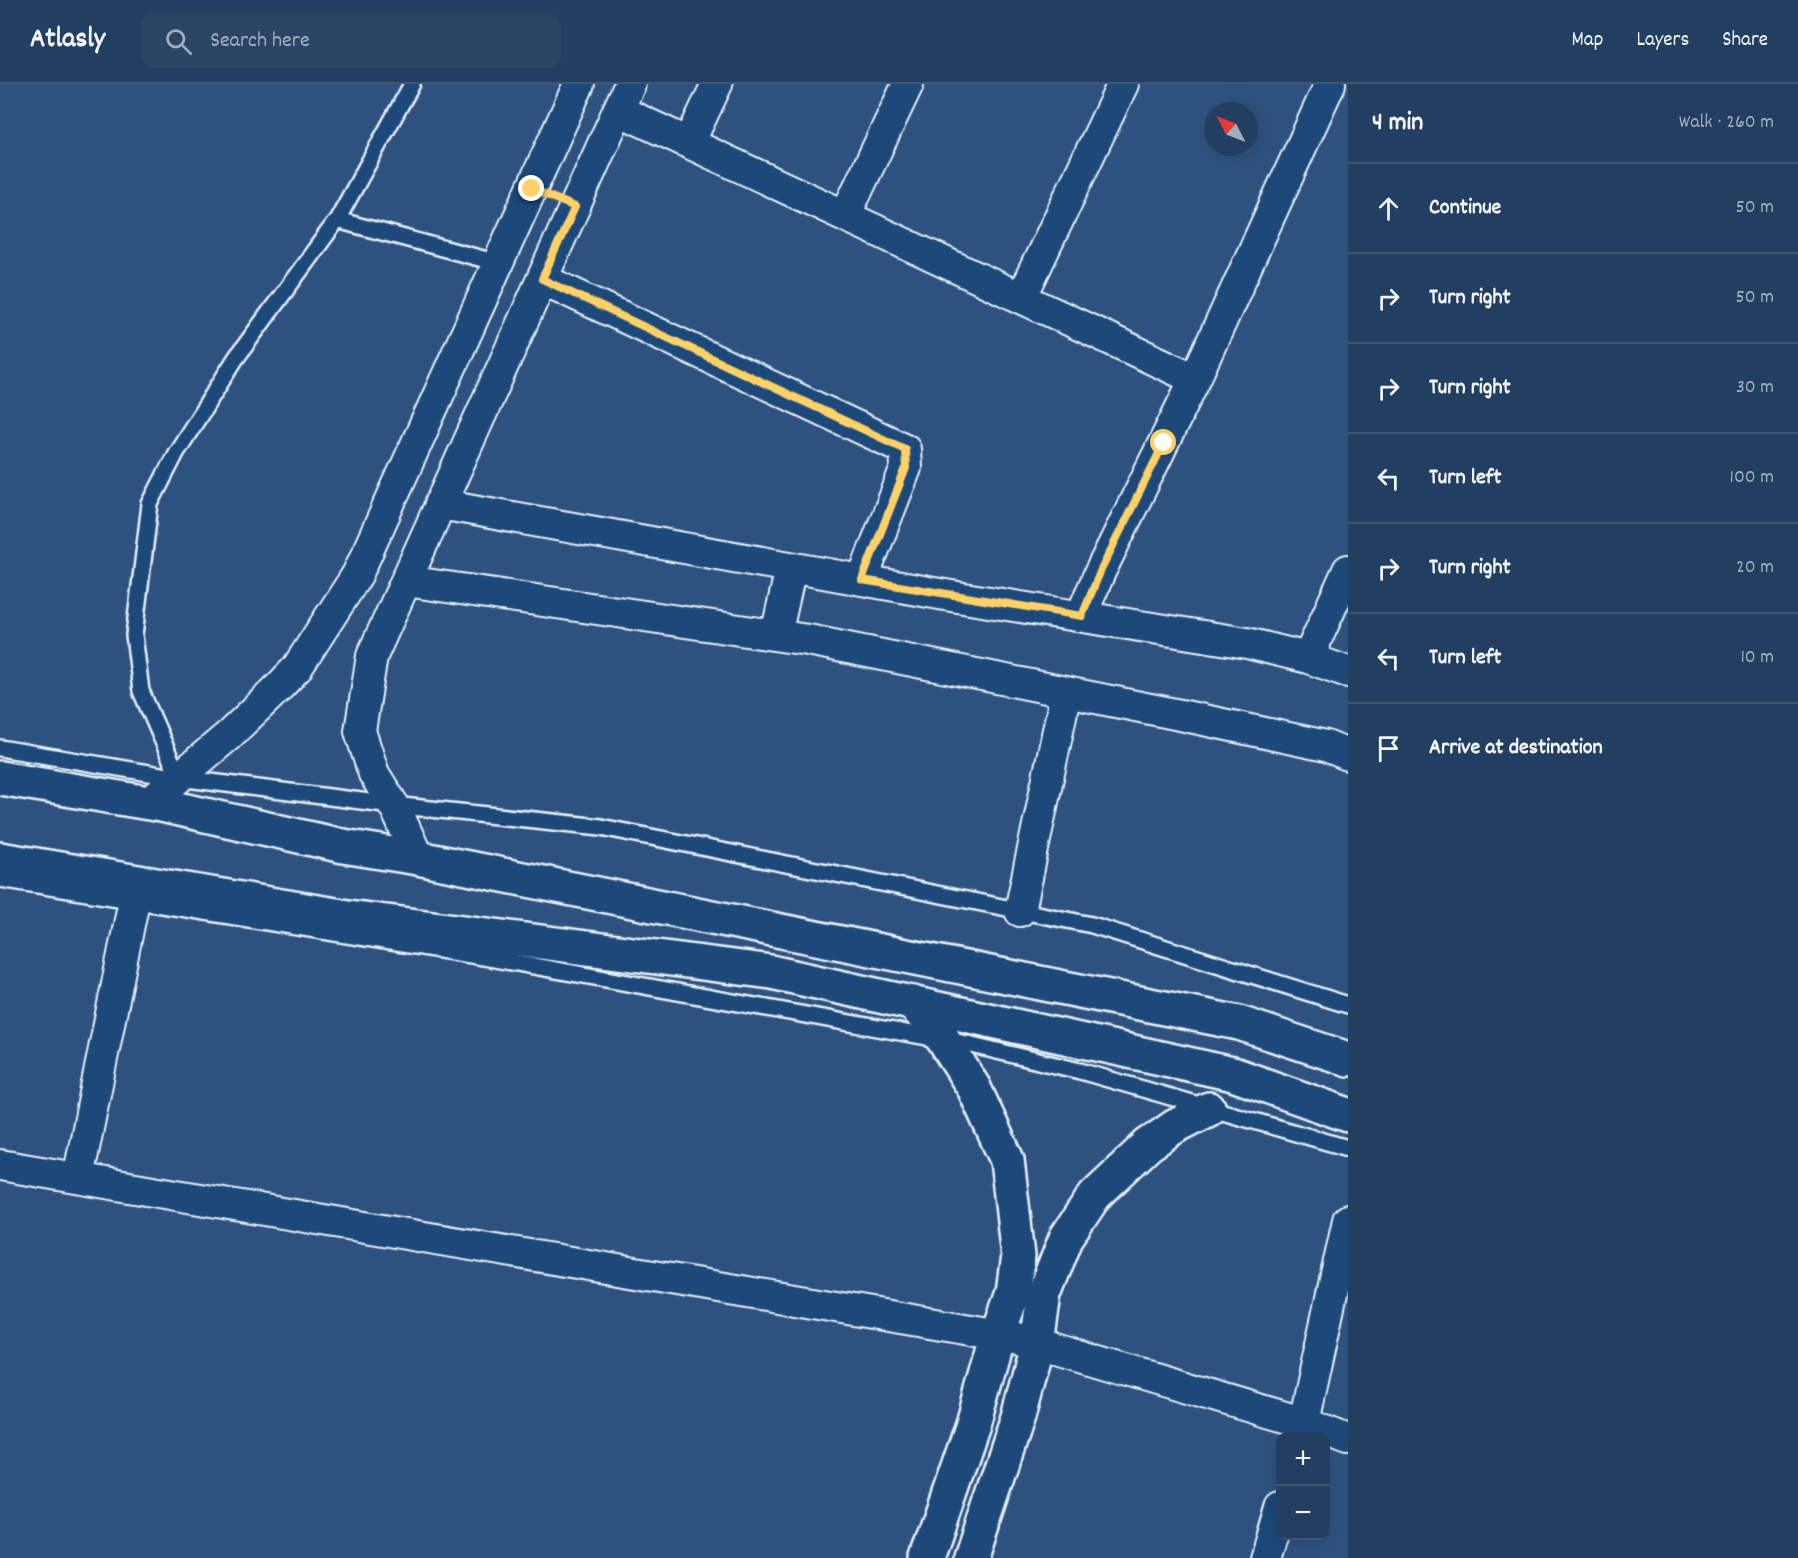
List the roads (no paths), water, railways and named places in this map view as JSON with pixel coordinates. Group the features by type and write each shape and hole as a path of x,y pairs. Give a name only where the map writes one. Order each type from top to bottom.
{"street":[{"path":"149,803 229,735 297,668 357,575 579,84"},
{"path":"689,143 717,84"},
{"path":"845,216 908,84"},
{"path":"1021,298 1123,84"},
{"path":"1082,616 1100,572 1195,379 1330,84"},
{"path":"417,858 393,805 374,774 360,731 372,656 624,97 689,143 1195,379"},
{"path":"532,189 575,207"},
{"path":"542,279 905,449 906,468 862,580"},
{"path":"440,504 791,568 1247,643 1308,658 1348,672"},
{"path":"776,635 791,568"},
{"path":"1308,658 1348,570"},
{"path":"406,581 776,635 1326,746 1348,755"},
{"path":"1020,911 1066,692"},
{"path":"0,778 149,803 343,846 417,858 1239,1023 1348,1059"},
{"path":"0,859 130,890 771,972 1233,1074 1348,1115"},
{"path":"78,1178 130,890"},
{"path":"913,1003 943,1040 974,1088 1007,1160 1018,1256 1013,1293 998,1334 973,1424 927,1558"},
{"path":"971,1558 1018,1417 1037,1344 1044,1294 1066,1238 1095,1195 1148,1145 1174,1127 1209,1109"},
{"path":"0,1165 998,1334 1037,1344 1303,1430 1348,1440"},
{"path":"1303,1430 1348,1220"},
{"path":"1266,1558 1276,1524"}],"lane":[{"path":"179,778 141,691 134,635 150,504 176,453 236,358 337,219 412,84"},
{"path":"337,219 498,263"},
{"path":"0,748 179,778 393,805 601,827 1092,925 1348,1005"},
{"path":"0,879 130,890 943,1040 1080,1071 1348,1148"}]}
